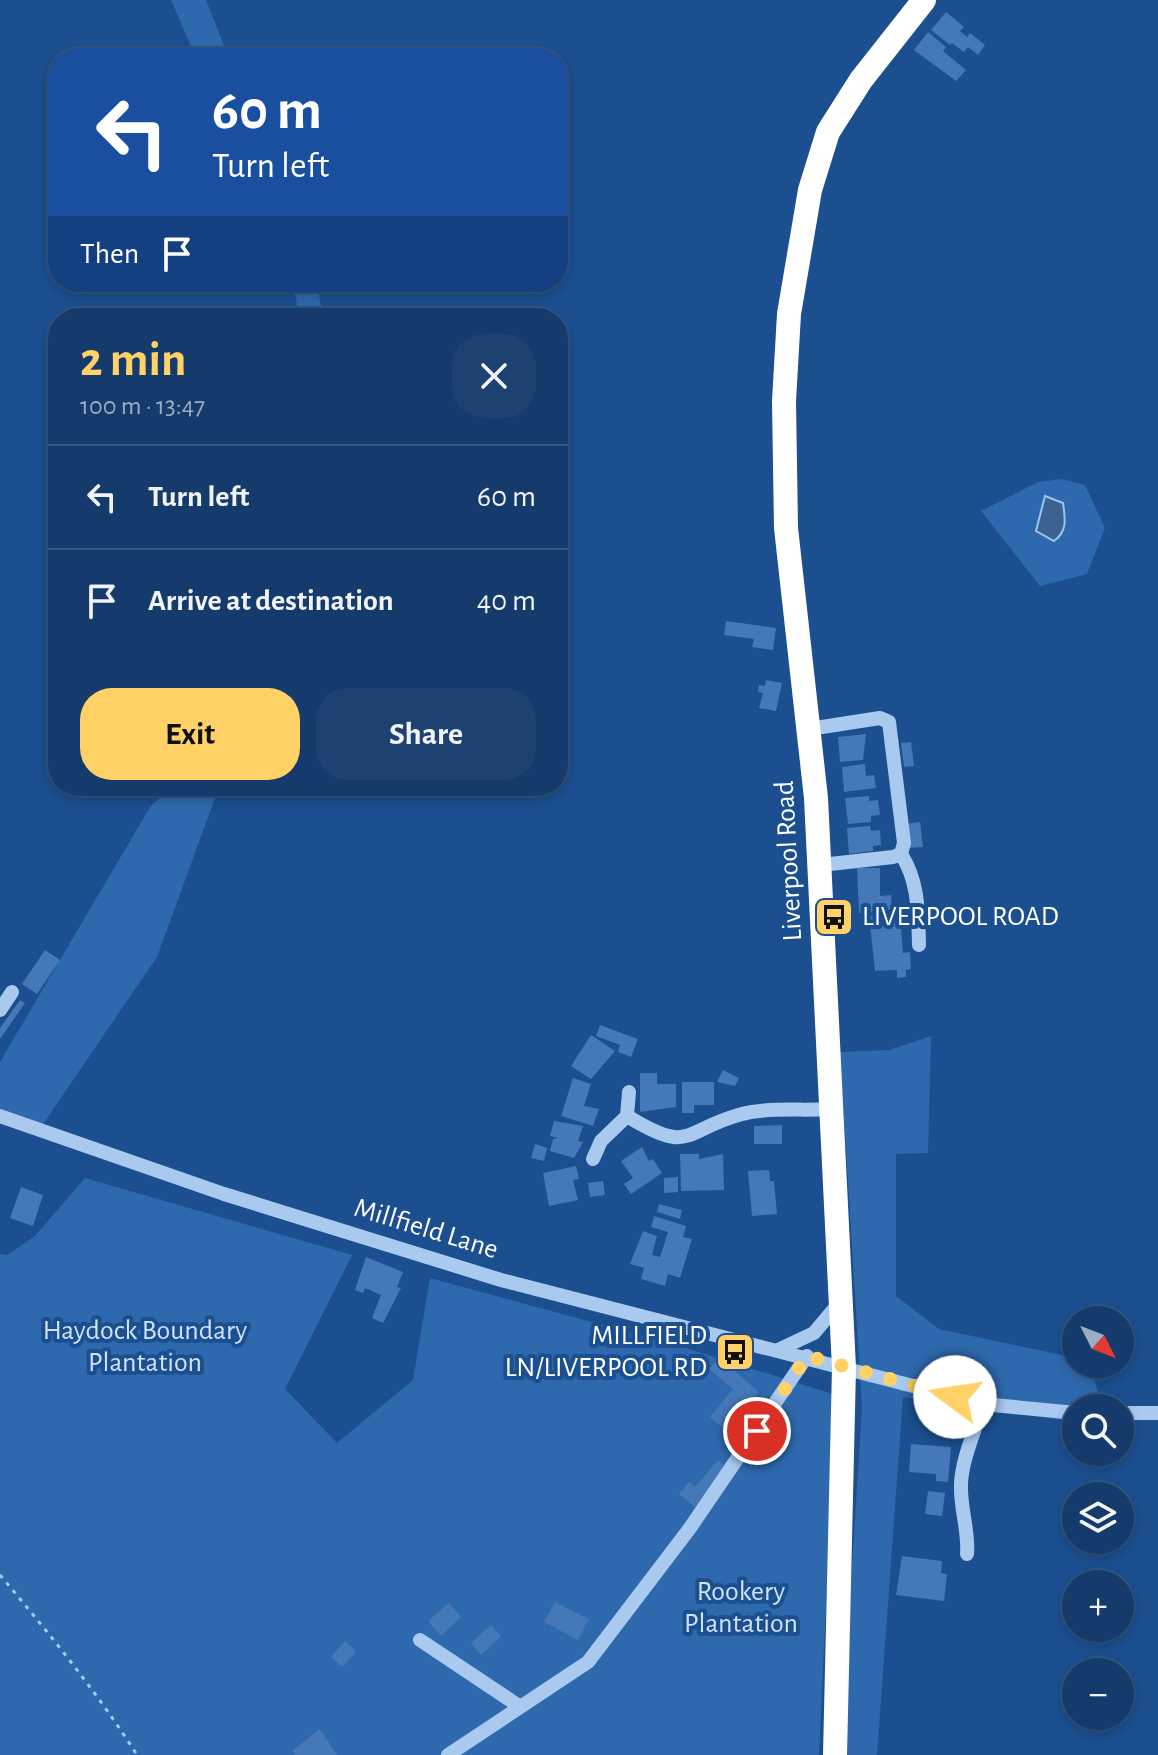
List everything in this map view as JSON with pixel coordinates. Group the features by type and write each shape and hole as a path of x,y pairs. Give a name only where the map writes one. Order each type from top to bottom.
{"highway":[{"name":"Liverpool Road","path":"835,1755 844,1368 821,865 786,528 784,463 789,314 810,190 828,132 855,88 924,0"}],"street":[{"path":"809,729 880,718 889,722 902,817 904,843 901,854 912,872 917,893 919,945"},
{"path":"821,865 901,854"},
{"path":"0,1010 12,992"},
{"path":"593,1159 601,1141 627,1116 629,1092"},
{"path":"627,1116 657,1135 681,1139 745,1114 831,1109"},
{"name":"Millfield Lane","path":"0,1116 224,1194 501,1280 780,1349 983,1404 1062,1412"},
{"path":"780,1349 814,1333 840,1302"},
{"path":"448,1755 588,1662 690,1528 807,1356"},
{"path":"967,1554 969,1533 963,1515 961,1477 983,1404"},
{"path":"1134,1413 1158,1413"},
{"path":"420,1640 519,1706"}],"path":[{"path":"0,1575 67,1662 99,1695 137,1755"}],"green space":[{"path":"171,0 206,0 225,48 192,48"},
{"path":"295,292 319,292 321,308 297,308"},
{"path":"1062,479 1085,485 1105,528 1087,574 1040,586 981,511 1038,482"},
{"path":"161,796 216,796 157,957 39,1130 0,1114 0,1062 150,807"},
{"path":"931,1036 928,1153 896,1154 896,1296 939,1329 1062,1355 1062,1378 1094,1378 1098,1394 1062,1394 1061,1420 903,1397 877,1755 840,1755 862,1408 840,1052 889,1050"},
{"path":"85,1178 352,1255 285,1389 337,1443 413,1380 430,1278 673,1344 836,1395 819,1755 0,1755 0,1254 7,1255 35,1236"}],"shaded area":[{"path":"1045,496 1063,503 1064,529 1054,541 1036,531"}],"building":[{"path":"946,12 964,27 960,31 967,37 970,33 985,45 978,55 968,47 964,52 952,43 950,45 931,30"},
{"path":"928,32 946,47 943,51 966,70 956,81 914,50"},
{"path":"726,621 776,628 773,650 752,647 754,639 724,635"},
{"path":"766,680 782,683 776,711 759,708 763,693 758,692 759,685 765,686"},
{"path":"866,734 863,760 840,762 838,737"},
{"path":"911,742 914,766 904,767 901,743"},
{"path":"865,764 866,776 874,775 876,788 844,792 842,767"},
{"path":"869,796 869,801 878,800 880,815 871,816 871,822 848,824 845,798"},
{"path":"920,822 923,847 908,848 906,824"},
{"path":"870,826 871,831 880,830 881,845 873,846 873,851 849,854 847,828"},
{"path":"857,868 880,868 880,896 891,895 892,911 859,913"},
{"path":"907,913 908,928 901,928 903,953 910,952 911,969 906,970 906,977 897,978 897,970 875,971 869,916"},
{"path":"45,950 60,960 37,994 22,984"},
{"path":"20,1000 25,1003 0,1039 0,1028"},
{"path":"600,1025 638,1039 631,1057 618,1052 620,1045 596,1036"},
{"path":"591,1035 615,1051 591,1079 571,1066"},
{"path":"723,1070 739,1078 735,1086 717,1082"},
{"path":"640,1073 657,1073 657,1084 676,1084 676,1107 640,1112"},
{"path":"573,1078 591,1084 584,1106 599,1109 593,1126 561,1116"},
{"path":"682,1082 714,1082 714,1105 694,1105 694,1113 682,1113"},
{"path":"554,1121 583,1126 578,1141 583,1142 574,1158 550,1151 553,1139 558,1138 550,1136"},
{"path":"782,1125 782,1144 754,1144 754,1126"},
{"path":"535,1144 547,1148 544,1161 531,1158"},
{"path":"642,1147 649,1161 653,1159 662,1173 631,1194 624,1184 633,1178 621,1161"},
{"path":"680,1154 699,1154 699,1159 723,1154 724,1190 681,1191"},
{"path":"576,1166 579,1179 573,1180 578,1200 549,1206 543,1173"},
{"path":"769,1170 770,1181 774,1181 777,1214 752,1216 748,1171"},
{"path":"678,1177 678,1192 664,1193 664,1178"},
{"path":"603,1181 605,1195 590,1197 588,1183"},
{"path":"21,1187 43,1195 33,1226 10,1218"},
{"path":"659,1204 682,1210 680,1219 657,1212"},
{"path":"654,1216 686,1226 683,1237 692,1239 680,1278 668,1274 665,1286 641,1279 644,1268 630,1264 643,1231 657,1236 652,1255 660,1257 668,1232 651,1227"},
{"path":"366,1257 403,1272 397,1287 401,1288 383,1323 372,1318 381,1295 365,1288 363,1293 355,1290"},
{"path":"719,1358 759,1392 749,1404 754,1409 746,1419 741,1414 727,1431 710,1417 733,1389 709,1369"},
{"path":"911,1444 951,1447 948,1482 936,1481 936,1474 909,1472"},
{"path":"718,1460 727,1468 695,1507 679,1494 689,1482 695,1487"},
{"path":"928,1491 945,1493 942,1516 925,1514"},
{"path":"902,1556 942,1561 941,1573 947,1574 944,1601 896,1595"},
{"path":"555,1602 589,1619 578,1640 544,1622"},
{"path":"449,1603 461,1617 441,1636 428,1621"},
{"path":"491,1625 501,1636 481,1655 471,1643"},
{"path":"345,1641 356,1652 342,1667 331,1657"},
{"path":"320,1729 337,1755 295,1755 292,1751"}],"place":[{"name":"LIVERPOOL ROAD","path":"834,917"},
{"name":"MILLFIELD LN/LIVERPOOL RD","path":"735,1352"}],"route":[{"path":"757,1431 807,1356 955,1397"}],"park label":[{"name":"Haydock Boundary Plantation","path":"145,1347"},
{"name":"Rookery Plantation","path":"741,1608"}]}
